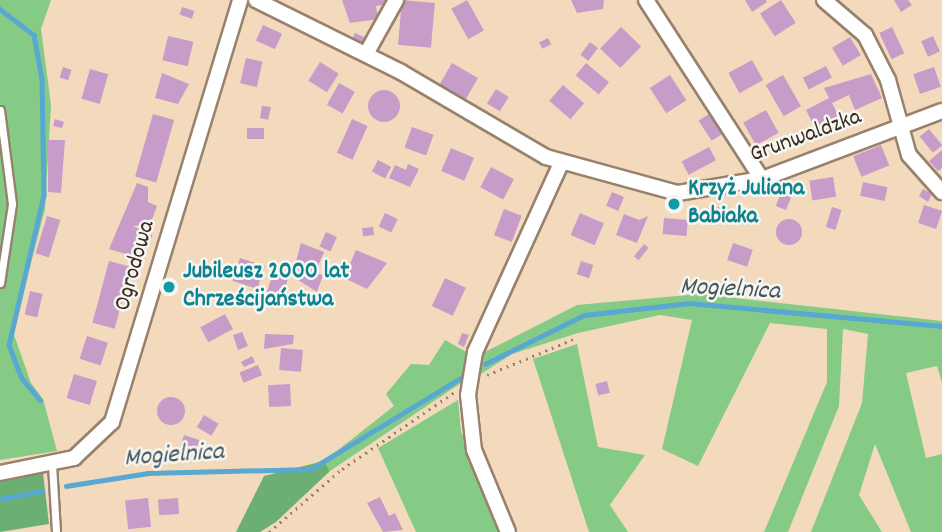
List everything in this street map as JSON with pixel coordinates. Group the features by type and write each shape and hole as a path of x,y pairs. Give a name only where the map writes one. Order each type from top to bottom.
{"street":[{"name":"Ogrodowa","path":"0,473 52,464 91,448 112,422 240,0"},
{"name":"Grunwaldzka","path":"256,0 366,54 561,163 678,192 762,179 942,111"},
{"path":"366,54 396,0"},
{"path":"646,0 762,179"},
{"path":"824,0 865,35 888,80 916,169 942,192"},
{"path":"508,532 474,450 467,419 475,352 561,163"}],"lane":[{"path":"0,110 12,204 0,283"},
{"path":"52,464 56,532"}],"path":[{"path":"269,532 342,469 471,384 576,338"}],"green space":[{"path":"0,0 51,0 41,29 51,105 45,209 13,332 31,383 43,399 57,451 0,460"},
{"path":"700,294 942,321 942,383 937,366 906,373 926,458 942,454 942,532 911,532 875,444 859,495 882,532 811,532 862,403 868,334 843,329 839,406 788,532 764,532 827,382 827,329 770,323 698,466 662,449 692,320 660,315 578,333 512,354 481,374 481,354 577,305"},
{"path":"445,340 470,354 461,383 330,471 324,461 394,406 386,394 411,364 429,365"},
{"path":"577,344 598,447 645,455 610,505 628,532 589,532 533,359"},
{"path":"458,400 461,431 499,532 416,532 378,448"},
{"path":"324,461 330,471 276,522 260,532 236,532 264,476"},
{"path":"43,473 49,524 0,532 0,481"}],"building":[{"path":"342,0 390,0 390,4 376,6 378,19 350,23"},
{"path":"402,0 435,3 431,48 398,45"},
{"path":"467,0 484,31 468,39 451,9"},
{"path":"571,0 604,0 603,9 577,13"},
{"path":"745,0 766,0 767,2 752,12"},
{"path":"781,0 796,23 775,36 760,14"},
{"path":"894,0 908,0 912,5 901,12"},
{"path":"182,7 194,11 192,19 180,15"},
{"path":"263,25 282,34 275,49 256,40"},
{"path":"621,27 641,46 620,68 600,49"},
{"path":"892,27 904,53 892,59 879,33"},
{"path":"355,33 366,38 364,43 353,38"},
{"path":"168,36 193,42 188,66 162,60"},
{"path":"933,36 940,52 928,57 921,41"},
{"path":"850,37 861,55 843,66 832,48"},
{"path":"548,38 551,44 542,49 539,43"},
{"path":"590,42 598,48 588,61 580,55"},
{"path":"246,58 263,62 257,87 240,83"},
{"path":"752,60 763,80 740,93 728,73"},
{"path":"320,62 339,74 327,92 308,81"},
{"path":"452,63 478,78 463,104 437,89"},
{"path":"586,63 609,82 599,95 576,75"},
{"path":"826,66 832,78 809,89 803,78"},
{"path":"63,67 72,70 68,80 60,77"},
{"path":"934,67 941,87 920,94 913,74"},
{"path":"90,69 108,74 100,104 81,99"},
{"path":"162,73 189,84 178,104 155,98"},
{"path":"871,74 882,98 855,110 849,95 832,103 843,125 819,136 806,110 829,98 824,88"},
{"path":"670,75 686,100 666,113 650,88"},
{"path":"783,75 801,106 784,116 766,85"},
{"path":"339,83 355,92 343,114 327,105"},
{"path":"563,85 584,103 570,119 549,101"},
{"path":"496,89 509,97 500,111 487,103"},
{"path":"384,90 395,95 400,106 395,117 384,122 373,117 368,106 373,95"},
{"path":"262,106 271,107 268,120 260,118"},
{"path":"766,110 779,133 756,145 743,123"},
{"path":"712,112 725,132 712,141 699,121"},
{"path":"153,114 174,120 156,183 135,176"},
{"path":"55,119 64,122 62,128 53,126"},
{"path":"352,119 368,126 352,160 337,153"},
{"path":"412,127 434,135 426,156 404,148"},
{"path":"247,128 264,128 264,139 247,139"},
{"path":"929,129 942,145 933,153 920,137"},
{"path":"48,140 65,140 61,193 48,192"},
{"path":"881,145 889,165 861,177 853,156"},
{"path":"709,147 716,160 689,175 682,162"},
{"path":"451,148 474,158 464,181 441,171"},
{"path":"942,150 942,168 938,171 929,161"},
{"path":"378,160 391,167 385,179 372,171"},
{"path":"408,164 419,169 410,187 389,178 395,165 406,170"},
{"path":"491,167 514,179 503,200 480,187"},
{"path":"833,177 836,197 812,201 809,181"},
{"path":"863,182 887,187 885,201 860,196"},
{"path":"137,183 148,187 148,202 157,206 150,225 133,226 153,236 132,256 109,249"},
{"path":"923,189 932,194 928,202 919,196"},
{"path":"612,192 624,197 618,211 606,206"},
{"path":"781,193 791,197 786,210 776,206"},
{"path":"924,205 942,211 936,229 918,223"},
{"path":"714,207 731,208 732,220 701,224 699,211"},
{"path":"832,207 842,210 835,230 826,227"},
{"path":"504,209 522,216 512,242 494,235"},
{"path":"385,213 398,219 391,233 379,227"},
{"path":"580,213 604,223 595,245 571,235"},
{"path":"624,214 639,220 648,216 637,243 616,235"},
{"path":"47,216 60,220 49,257 36,253"},
{"path":"664,218 688,220 687,236 663,234"},
{"path":"789,219 798,223 802,232 798,241 789,245 780,241 776,232 780,223"},
{"path":"373,227 374,235 363,236 362,228"},
{"path":"326,232 337,237 330,251 319,247"},
{"path":"301,243 324,252 315,273 323,275 317,292 292,276"},
{"path":"733,243 753,250 747,267 727,260"},
{"path":"644,244 649,248 639,260 634,256"},
{"path":"356,250 387,263 367,289 344,278"},
{"path":"240,258 265,266 257,289 233,281"},
{"path":"109,261 131,267 115,329 92,323"},
{"path":"581,261 593,265 589,278 577,274"},
{"path":"273,273 288,278 280,305 264,300"},
{"path":"445,278 466,288 453,316 432,306"},
{"path":"30,291 43,294 37,317 25,314"},
{"path":"225,314 233,329 208,342 200,327"},
{"path":"242,332 248,346 238,350 233,335"},
{"path":"462,333 469,335 464,347 458,344"},
{"path":"265,334 294,335 293,344 264,349"},
{"path":"87,336 108,343 101,366 80,359"},
{"path":"281,348 303,350 301,372 279,370"},
{"path":"252,356 255,362 244,367 241,362"},
{"path":"258,365 262,375 244,383 239,372"},
{"path":"74,374 97,381 90,405 67,398"},
{"path":"607,381 610,393 598,396 595,384"},
{"path":"290,384 291,406 269,407 268,385"},
{"path":"171,397 181,401 185,411 181,421 171,425 161,421 157,411 161,401"},
{"path":"204,415 219,424 211,436 197,427"},
{"path":"184,435 199,440 196,450 181,445"},
{"path":"380,497 389,516 395,513 403,530 383,532 367,503"},
{"path":"148,498 151,527 128,529 125,500"},
{"path":"178,498 179,514 159,515 158,499"}],"waterway":[{"path":"0,9 34,35 42,79 44,195 9,345 21,377 40,400"},
{"name":"Mogielnica","path":"485,364 584,315 689,303 942,326"},
{"name":"Mogielnica","path":"66,486 148,473 311,469 467,374"},
{"name":"Mogielnica","path":"0,499 42,491"}],"place":[{"name":"Krzyż Juliana Babiaka","path":"674,204"},
{"name":"Jubileusz 2000 lat Chrześcijaństwa","path":"169,287"}]}
